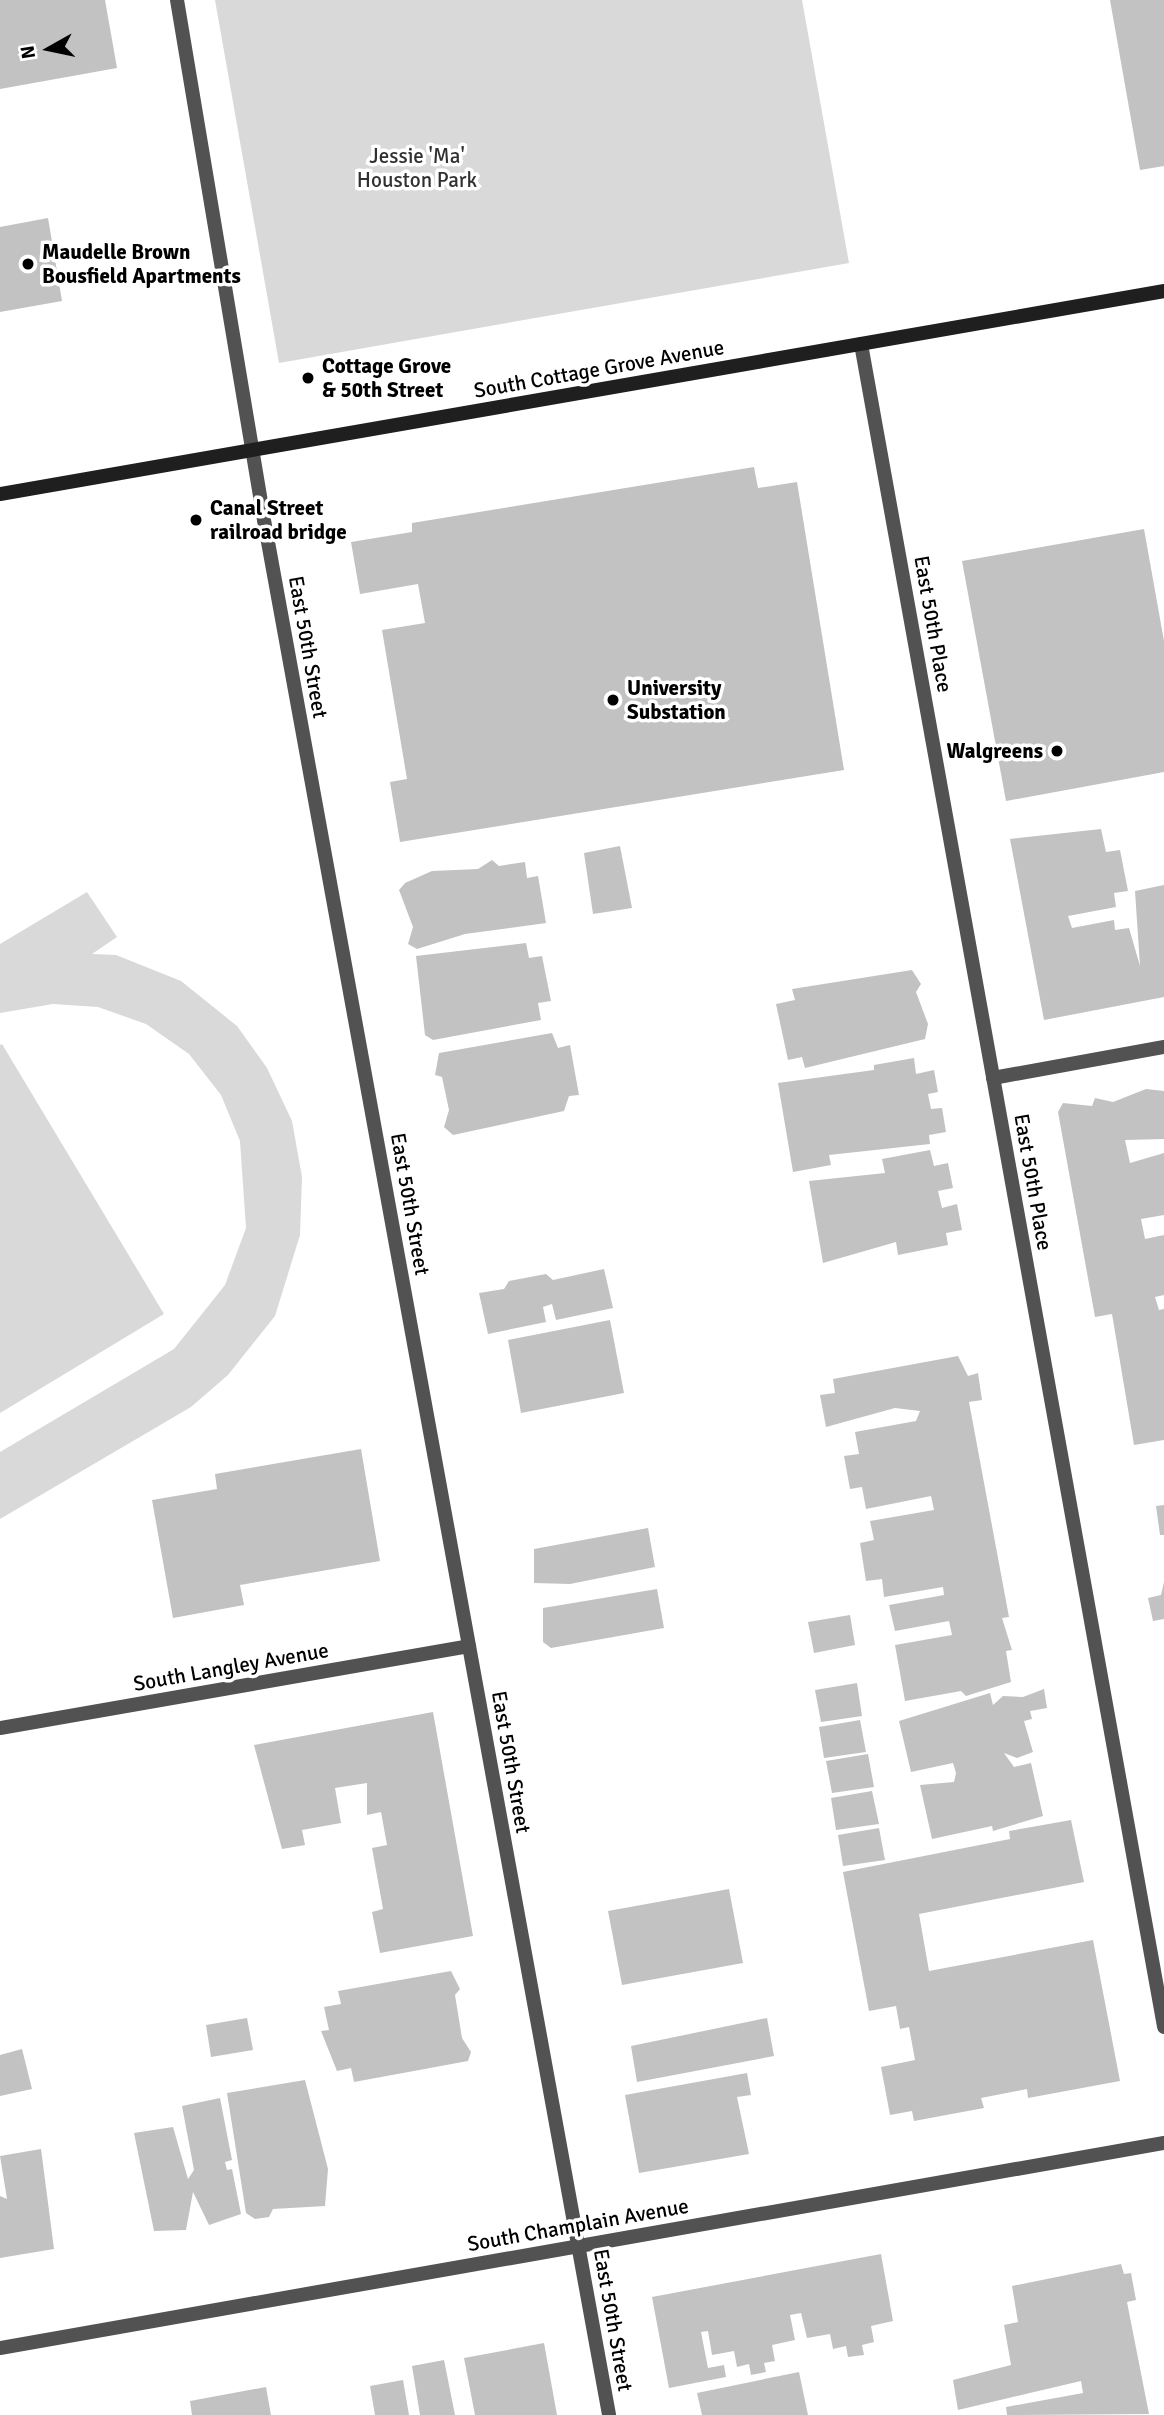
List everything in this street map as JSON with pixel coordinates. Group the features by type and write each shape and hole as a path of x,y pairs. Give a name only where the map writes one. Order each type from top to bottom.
{"main road":[{"name":"South Cottage Grove Avenue","path":"0,494 1164,291"}],"street":[{"name":"East 50th Street","path":"177,0 251,451 609,2415"},
{"name":"East 50th Place","path":"862,344 1164,2027"},
{"path":"993,1078 1164,1047"},
{"name":"South Langley Avenue","path":"0,1728 469,1646"},
{"name":"South Champlain Avenue","path":"0,2348 1164,2143"}],"green space":[{"name":"Jessie 'Ma' Houston Park","path":"215,0 802,0 849,263 279,363"},
{"path":"87,892 117,937 92,954 116,955 181,981 237,1026 267,1068 292,1121 302,1177 300,1235 275,1316 228,1375 191,1407 0,1519 0,1452 174,1349 225,1285 246,1228 240,1141 221,1095 189,1054 146,1024 98,1007 53,1004 0,1013 0,944"},
{"path":"2,1044 164,1314 0,1413 0,1045"}],"building":[{"path":"0,0 105,0 117,68 0,89"},
{"path":"1110,0 1164,0 1164,166 1140,170"},
{"name":"Maudelle Brown Bousfield Apartments","path":"48,218 62,301 0,312 0,227"},
{"name":"University Substation","path":"754,467 758,488 797,482 844,770 400,842 390,782 407,779 382,630 425,623 418,584 360,594 351,542 412,532 412,523"},
{"name":"Walgreens","path":"1144,529 1164,641 1164,772 1006,801 962,561"},
{"path":"1101,829 1106,852 1120,850 1128,891 1114,893 1116,907 1068,916 1072,928 1114,920 1115,930 1129,928 1140,966 1135,891 1164,885 1164,997 1044,1020 1010,839"},
{"path":"620,846 632,908 593,914 584,853"},
{"path":"492,860 499,866 525,862 527,878 538,876 546,923 465,934 417,949 408,944 413,927 399,890 405,883 432,871 478,869"},
{"path":"526,943 529,958 542,956 551,1001 538,1003 541,1020 433,1040 425,1035 416,956"},
{"path":"912,970 921,984 916,992 928,1024 925,1039 805,1068 802,1057 788,1060 776,1004 795,1000 792,989"},
{"path":"552,1033 558,1048 570,1045 579,1095 569,1096 564,1111 453,1135 444,1127 449,1110 442,1077 435,1075 439,1053"},
{"path":"914,1058 916,1074 934,1070 938,1092 928,1094 931,1109 942,1108 946,1132 929,1135 930,1144 829,1155 831,1165 793,1172 778,1083 874,1070 874,1065"},
{"path":"1146,1089 1164,1091 1164,1139 1125,1140 1130,1163 1164,1153 1164,1215 1141,1219 1145,1239 1164,1235 1164,1295 1155,1297 1159,1310 1164,1309 1164,1440 1134,1445 1112,1314 1095,1317 1058,1112 1063,1103 1092,1106 1095,1098 1113,1102"},
{"path":"930,1150 934,1166 948,1163 953,1188 938,1191 942,1208 957,1204 962,1230 946,1233 948,1245 898,1255 896,1242 823,1263 809,1181 885,1173 882,1159"},
{"path":"604,1269 613,1308 556,1320 552,1304 543,1307 546,1322 488,1334 479,1293 504,1289 509,1281 546,1274 553,1280"},
{"path":"610,1320 624,1393 521,1413 508,1340"},
{"path":"958,1356 968,1376 978,1373 982,1400 969,1402 1009,1617 1002,1618 1012,1650 1006,1651 1011,1682 966,1696 961,1691 905,1701 895,1645 952,1635 949,1621 895,1631 889,1605 944,1595 943,1587 884,1597 882,1579 866,1581 860,1543 874,1540 870,1521 934,1510 931,1496 866,1509 862,1487 850,1489 844,1456 859,1454 855,1432 916,1421 920,1411 895,1408 826,1427 820,1395 835,1393 833,1379"},
{"path":"361,1449 380,1561 240,1585 244,1605 173,1618 152,1500 217,1489 215,1474"},
{"path":"1164,1505 1164,1535 1160,1535 1156,1506"},
{"path":"648,1528 655,1567 570,1584 534,1583 534,1549"},
{"path":"1164,1582 1164,1619 1153,1621 1148,1598 1161,1595"},
{"path":"657,1589 664,1628 551,1648 543,1642 543,1608"},
{"path":"850,1615 855,1645 814,1653 808,1622"},
{"path":"857,1683 862,1716 821,1722 815,1690"},
{"path":"1044,1689 1047,1708 1030,1711 1032,1719 1024,1721 1033,1752 1017,1758 1004,1753 1014,1767 1031,1763 1043,1816 993,1831 992,1826 932,1839 920,1785 954,1782 956,1773 953,1763 911,1772 899,1721 990,1693 993,1705 1003,1696 1023,1697"},
{"path":"433,1712 473,1936 380,1953 372,1912 383,1909 372,1848 387,1845 381,1812 367,1815 367,1783 335,1788 341,1823 302,1830 305,1845 282,1849 254,1745"},
{"path":"860,1720 866,1752 824,1758 819,1727"},
{"path":"868,1754 874,1787 832,1793 826,1761"},
{"path":"872,1791 879,1824 836,1830 831,1798"},
{"path":"1071,1820 1084,1882 919,1914 929,1971 1093,1940 1120,2081 1028,2098 1027,2089 981,2098 984,2108 914,2121 912,2111 890,2115 881,2067 915,2060 909,2027 900,2029 896,2006 869,2011 843,1872 1010,1839 1009,1831"},
{"path":"879,1828 885,1860 843,1866 838,1835"},
{"path":"729,1889 743,1963 622,1985 608,1911"},
{"path":"451,1971 460,1989 455,1995 462,2038 471,2052 468,2061 354,2082 351,2068 337,2071 321,2031 329,2030 324,2007 341,2004 338,1991"},
{"path":"247,2018 253,2050 211,2057 206,2025"},
{"path":"767,2018 774,2056 637,2082 631,2046"},
{"path":"22,2049 32,2089 0,2096 0,2055"},
{"path":"747,2073 751,2095 737,2097 749,2154 639,2173 625,2095"},
{"path":"305,2080 328,2169 325,2206 273,2209 269,2217 255,2219 246,2213 227,2093"},
{"path":"220,2098 232,2160 225,2162 227,2170 232,2169 241,2214 209,2225 193,2192 186,2230 154,2231 134,2133 173,2127 188,2179 194,2170 182,2106"},
{"path":"41,2149 54,2249 0,2258 0,2196 7,2199 0,2156"},
{"path":"881,2254 893,2321 871,2326 874,2342 862,2345 864,2355 848,2357 846,2346 833,2349 830,2334 807,2338 801,2313 790,2315 795,2340 772,2345 775,2361 764,2363 766,2372 751,2375 749,2364 737,2367 734,2351 712,2355 708,2331 701,2332 708,2368 724,2365 726,2377 669,2388 652,2297"},
{"path":"1121,2264 1124,2274 1131,2273 1136,2300 1127,2302 1149,2414 1007,2415 1006,2407 1083,2393 1081,2381 958,2410 953,2380 1011,2365 1004,2325 1018,2322 1012,2286"},
{"path":"544,2343 557,2415 475,2415 464,2358"},
{"path":"444,2360 455,2415 420,2415 412,2366"},
{"path":"799,2372 808,2415 702,2415 697,2393"},
{"path":"403,2380 409,2415 375,2415 370,2386"},
{"path":"266,2387 271,2415 192,2415 190,2401"}],"place":[{"name":"Maudelle Brown Bousfield Apartments","path":"28,264"},
{"name":"Cottage Grove & 50th Street","path":"308,378"},
{"name":"Canal Street railroad bridge","path":"196,520"},
{"name":"University Substation","path":"613,700"},
{"name":"Walgreens","path":"1057,751"}]}
